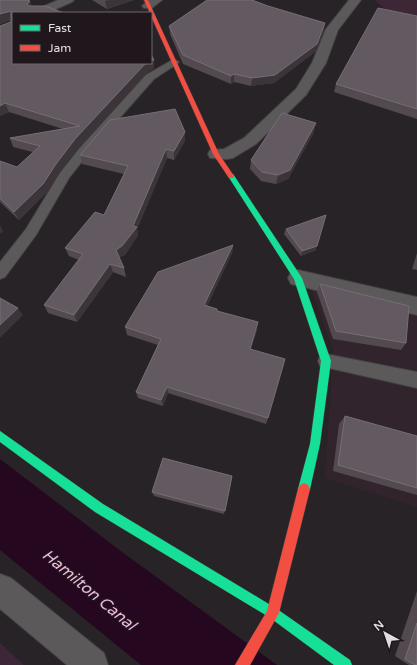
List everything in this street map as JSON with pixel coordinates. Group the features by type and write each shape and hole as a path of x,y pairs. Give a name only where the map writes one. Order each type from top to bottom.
{"main road":[{"path":"150,2 174,62 216,154 298,278 326,361 315,444 273,614 242,665"},
{"path":"0,436 99,508 273,614 345,665"}],"street":[{"path":"39,12 68,0"},
{"path":"216,154 228,154 250,141 301,92 319,63 332,29 355,0"},
{"path":"298,278 417,306"},
{"path":"0,589 92,665"}],"lane":[{"path":"0,273 31,232 64,176 83,152 150,77 174,62"},
{"path":"326,361 417,380"}],"shaded area":[{"path":"375,0 417,0 417,17 393,16"},
{"path":"310,286 417,313 417,507 325,478 333,350"},
{"path":"0,643 24,665 0,665"}],"water":[{"name":"Hamilton Canal","path":"0,459 122,552 277,665 141,665 0,550"}],"building":[{"path":"0,0 27,0 30,1 27,5 29,6 45,6 61,12 12,12 12,64 146,64 75,139 43,184 14,212 0,198 0,161 17,167 40,146 10,138 80,126 5,103 0,106 0,26 11,22 11,11 0,14"},
{"path":"207,0 252,0 325,23 317,44 275,75 252,78 234,74 231,76 183,55 169,26"},
{"path":"378,8 417,16 417,109 336,84"},
{"path":"175,109 185,132 174,151 166,149 133,226 137,227 122,246 116,250 124,268 110,264 74,315 44,305 83,254 65,248 95,212 104,215 128,166 80,155 110,120"},
{"path":"282,113 316,123 290,170 278,175 262,172 251,160"},
{"path":"326,215 317,246 302,251 286,229"},
{"path":"233,245 204,305 217,309 217,311 258,322 250,349 285,359 268,418 167,387 161,400 136,392 161,339 125,327 158,272"},
{"path":"320,284 409,306 406,343 336,331"},
{"path":"0,298 18,308 0,325"},
{"path":"345,416 417,436 417,488 338,465"},
{"path":"163,458 232,476 225,511 152,492"},
{"path":"417,623 417,665 415,665 405,659"}],"traffic: fast":[{"path":"231,176 298,278 326,361 315,444 304,489"},
{"path":"0,436 99,508 273,613 345,665"}],"traffic: jam":[{"path":"146,0 151,12"},
{"path":"152,13 216,154 231,176"},
{"path":"242,665 273,613 304,489"}]}
